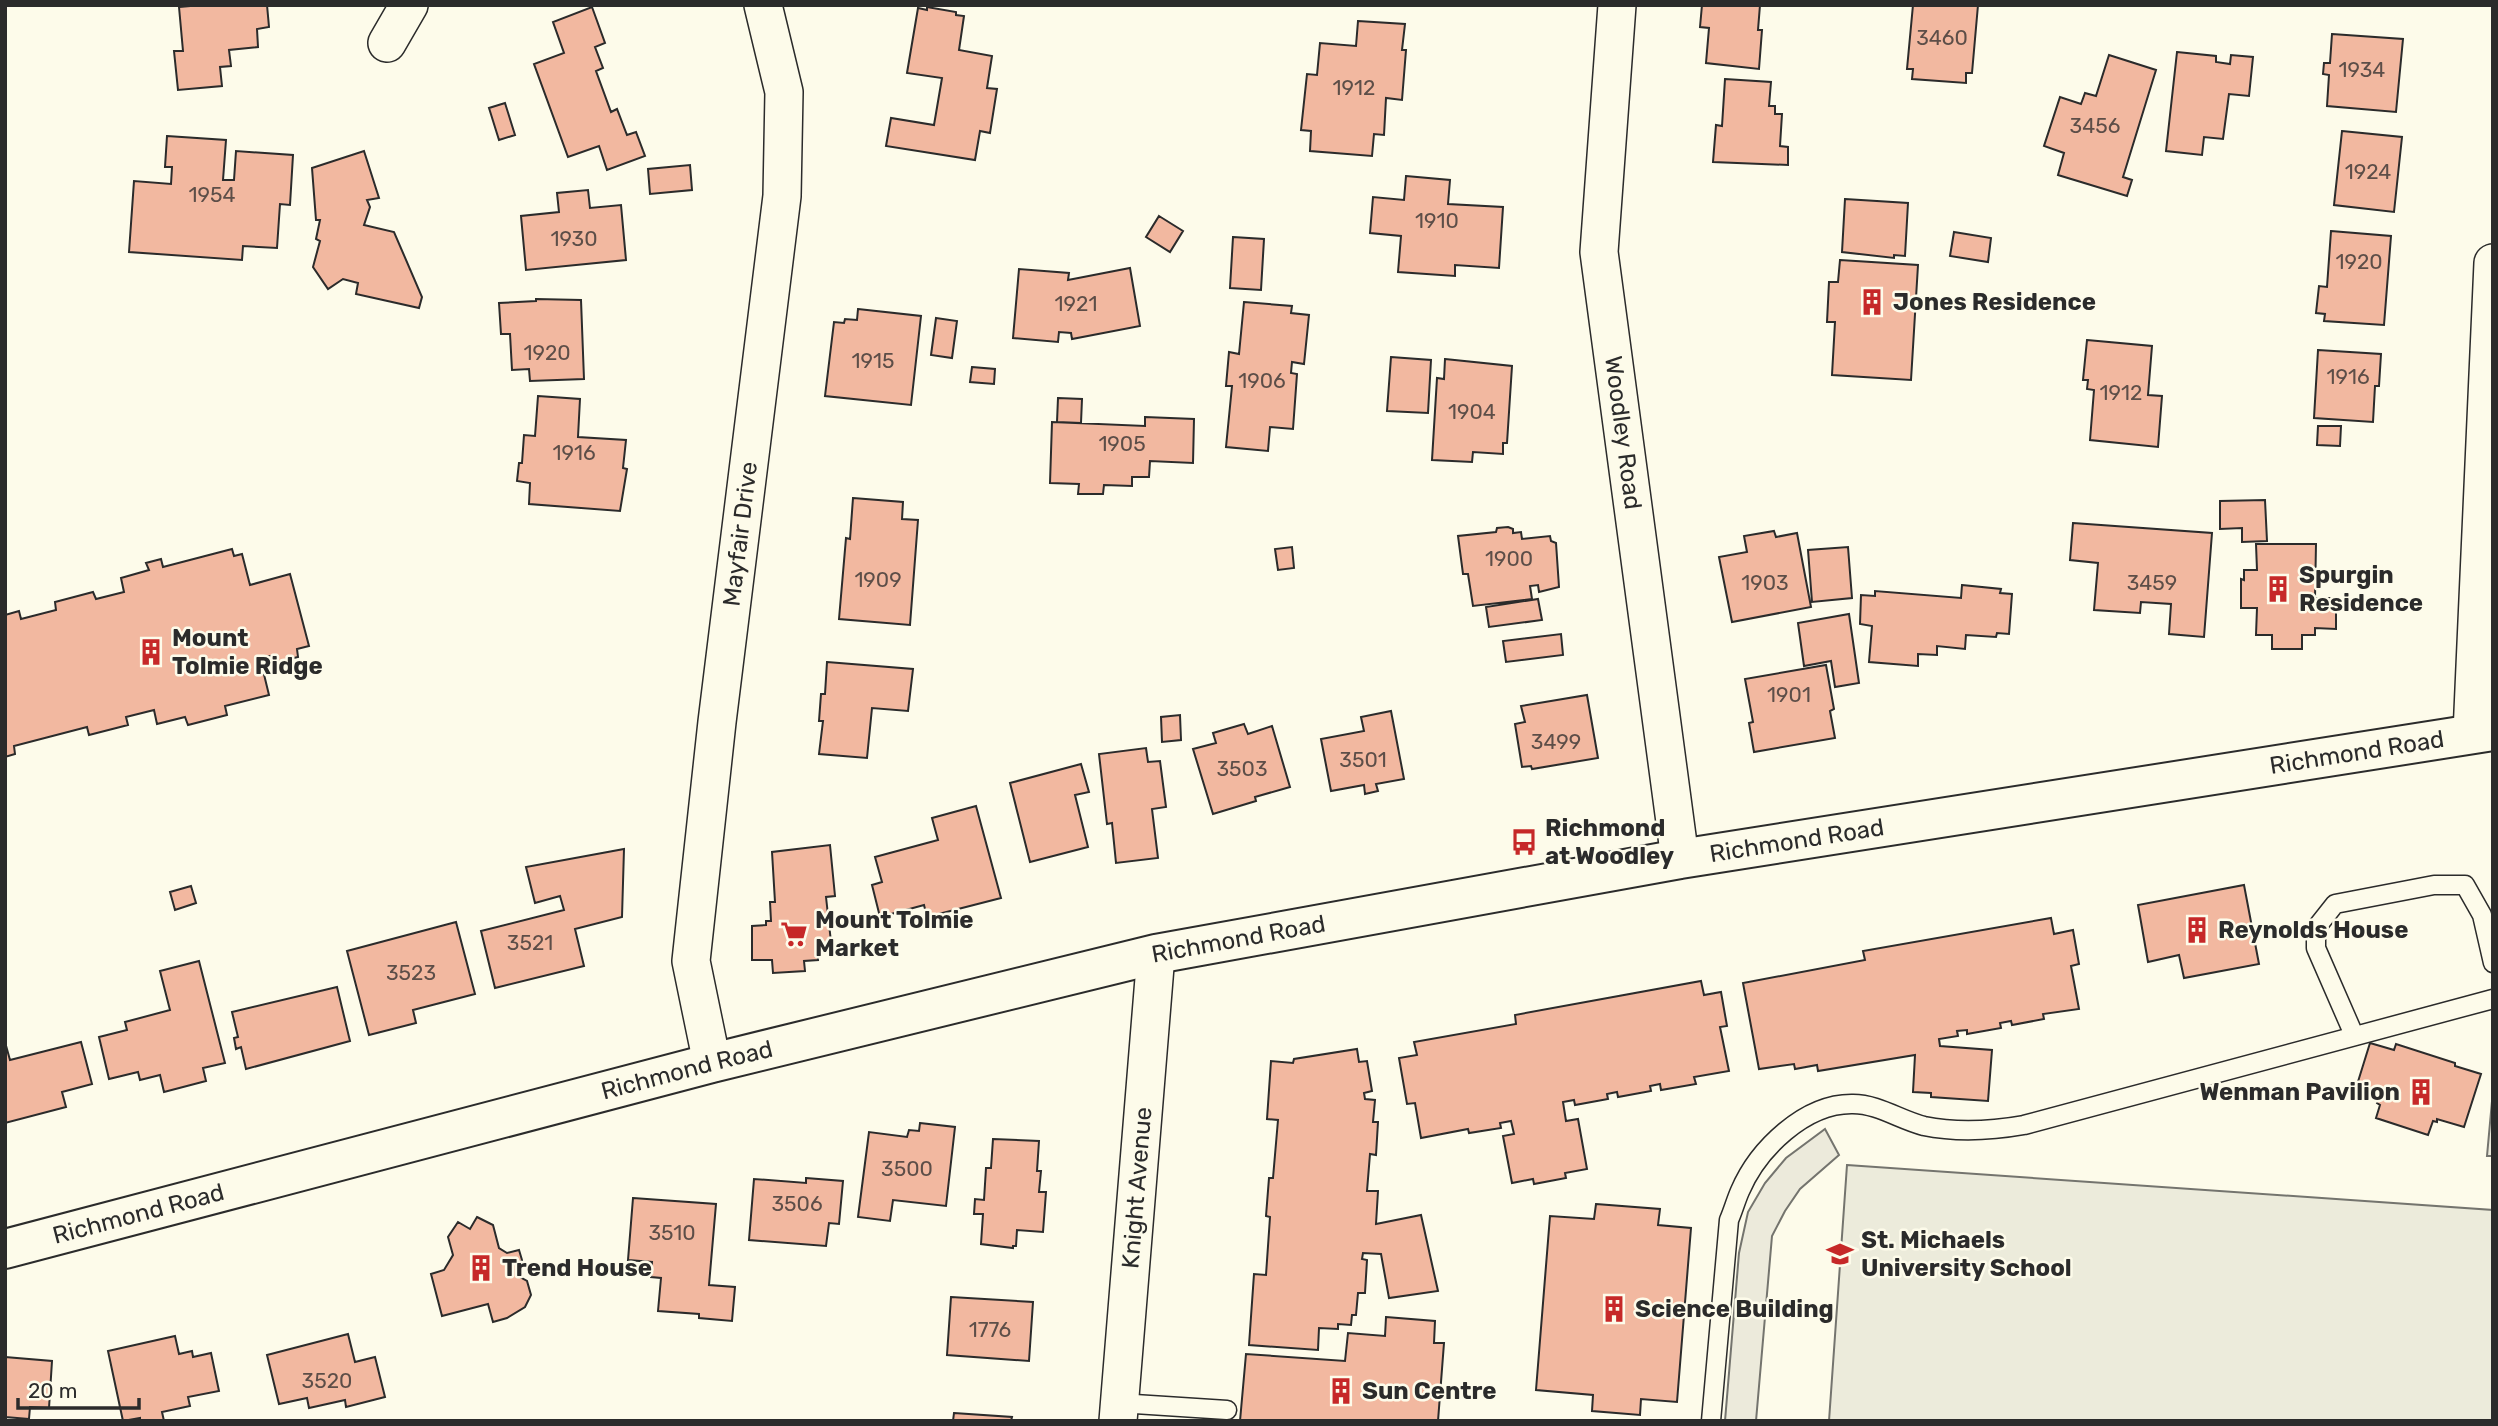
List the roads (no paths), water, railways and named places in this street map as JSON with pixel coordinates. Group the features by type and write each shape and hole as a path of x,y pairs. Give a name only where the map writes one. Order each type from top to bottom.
{"main road":[{"name":"Richmond Road","path":"5,1249 712,1063 1156,954 1679,859 2483,732"}],"street":[{"path":"387,43 410,5"},
{"name":"Mayfair Drive","path":"712,1063 691,961 717,722 782,196 784,92 763,5"},
{"name":"Woodley Road","path":"1617,5 1599,252 1679,859"},
{"path":"2483,732 2493,263"},
{"name":"Knight Avenue","path":"1119,1412 1156,954"}],"lane":[{"path":"2354,1035 2316,948 2316,928 2335,904 2434,885 2465,885 2482,915 2493,962"},
{"path":"1711,1421 1729,1220 1753,1168 1783,1133 1816,1111 1836,1105 1855,1104 1874,1107 1923,1125 1955,1131 1990,1131 2024,1125 2493,999"},
{"path":"1119,1412 1227,1410"}],"place":[{"name":"Jones Residence","path":"1872,302"},
{"name":"Spurgin Residence","path":"2278,589"},
{"name":"Mount Tolmie Ridge","path":"151,652"},
{"name":"Richmond at Woodley","path":"1524,842"},
{"name":"Reynolds House","path":"2197,930"},
{"name":"Mount Tolmie Market","path":"794,934"},
{"name":"Wenman Pavilion","path":"2421,1092"},
{"name":"St. Michaels University School","path":"1840,1254"},
{"name":"Trend House","path":"481,1268"},
{"name":"Science Building","path":"1614,1309"},
{"name":"Sun Centre","path":"1341,1391"}]}
